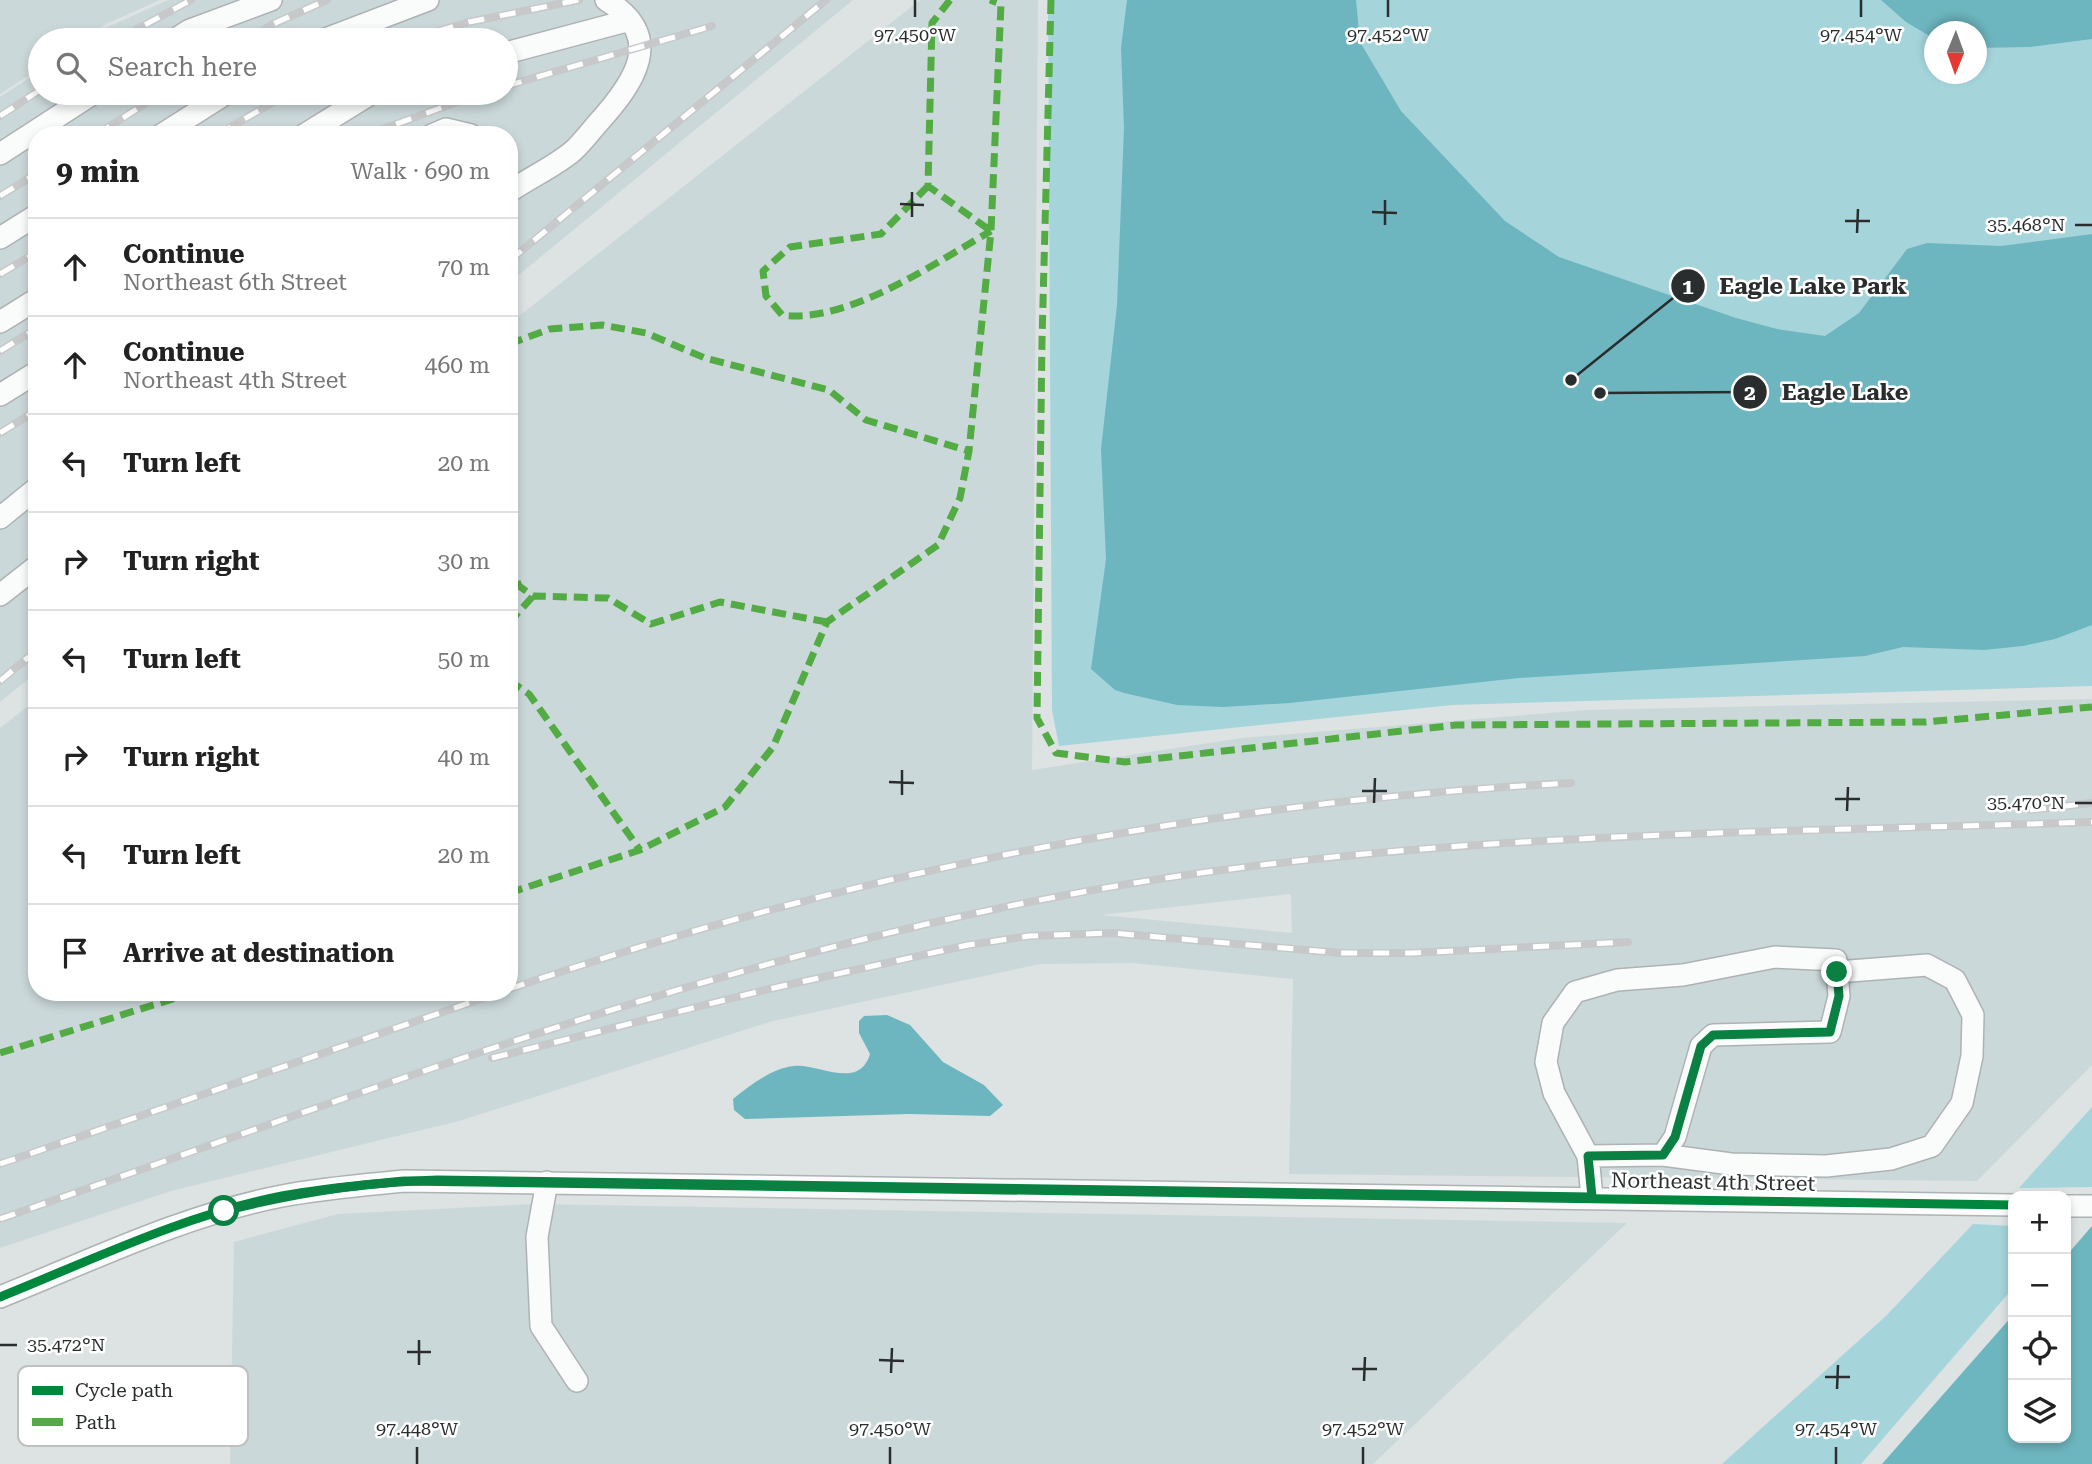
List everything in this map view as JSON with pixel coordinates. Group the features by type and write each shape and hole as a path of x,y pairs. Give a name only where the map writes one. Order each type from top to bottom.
{"street":[{"path":"195,28 271,0"},
{"path":"354,28 428,0"},
{"path":"518,186 572,151 618,101 637,73 639,32 622,9 607,0"},
{"path":"518,50 630,20"},
{"path":"43,126 76,105"},
{"path":"176,126 208,105"},
{"path":"319,126 353,105"},
{"path":"0,154 28,136"},
{"path":"0,238 28,221"},
{"path":"0,322 28,305"},
{"path":"0,395 28,378"},
{"path":"0,518 28,495"},
{"path":"0,595 28,573"},
{"path":"1592,1197 1588,1156 1554,1093 1546,1062 1553,1023 1575,992 1617,980 1683,975 1776,957 1836,960 1839,996 1830,1032 1713,1035 1701,1046 1675,1137 1663,1155"},
{"path":"1588,1156 1663,1155 1731,1164 1826,1166 1891,1159 1932,1146 1962,1103 1972,1056 1973,1015 1955,979 1927,965 1837,972"},
{"name":"Northeast 4th Street","path":"0,1297 167,1229 224,1211 282,1196 405,1181 2008,1205"},
{"path":"547,1182 537,1237 541,1325 578,1381"},
{"path":"2071,1206 2092,1206"}],"shaded area":[{"path":"0,0 160,0 100,28 28,28 28,76 0,94"},
{"path":"168,0 853,0 518,276 518,126 28,126 28,679 0,702 0,97 28,79 28,105 518,105 518,28 107,28"},
{"path":"920,0 1038,0 1032,770 1242,738 1587,710 2092,699 2092,1065 1977,1181 1289,1174 1293,979 1133,963 1040,964 773,1021 459,1121 171,1191 0,1248 0,728 28,706 28,1001 518,1001 518,317","holes":["1291,894 1292,933 1101,915"]},
{"path":"1048,0 2092,0 2092,686 1452,705 1059,746 1052,710"},
{"path":"1127,0 1356,0 1360,42 1401,111 1505,221 1559,257 1736,318 1777,329 1825,336 1859,313 1907,249 1927,243 2001,246 2092,234 2092,625 2055,639 1984,650 1903,647 1865,656 1519,678 1290,703 1223,707 1177,705 1115,690 1091,669 1106,559 1101,449 1117,305 1124,128 1121,48"},
{"path":"1881,0 2092,0 2092,39 2031,47 1987,48 1987,21 1924,21 1924,33 1906,22"},
{"path":"887,1015 910,1025 943,1062 984,1085 1003,1105 990,1116 909,1114 745,1119 734,1110 733,1099 761,1078 786,1067 804,1066 837,1073 857,1071 865,1065 870,1054 859,1033 859,1021 864,1016"},
{"path":"2092,1107 2092,1187 2019,1188"},
{"path":"534,1204 1627,1223 1373,1464 230,1464 230,1446 248,1446 248,1366 232,1366 234,1242 338,1214"},
{"path":"1973,1224 2008,1226 2008,1294 1861,1464 1722,1464 1887,1315"},
{"path":"2092,1226 2092,1464 1882,1464 2008,1321 2008,1443 2071,1443 2071,1250"}],"railway":[{"path":"139,28 191,0"},
{"path":"266,28 327,0"},
{"path":"448,28 579,0"},
{"path":"518,254 826,0"},
{"path":"518,83 712,26"},
{"path":"0,116 28,98"},
{"path":"110,126 143,105"},
{"path":"232,126 268,105"},
{"path":"391,126 449,105"},
{"path":"0,196 28,179"},
{"path":"0,274 28,257"},
{"path":"0,351 28,334"},
{"path":"0,433 28,416"},
{"path":"0,681 28,658"},
{"path":"518,986 639,947 769,910 901,877 1033,849 1300,807 1571,783"},
{"path":"2030,810 2092,803"},
{"path":"0,1219 393,1082 657,996 790,958 925,924 1061,896 1189,875 1446,847 1704,834 2092,822"},
{"path":"492,1058 769,989 968,945 1029,936 1112,933 1341,953 1412,953 1628,942"},
{"path":"0,1164 475,1001"}],"marked path":[{"path":"950,0 932,23 928,186 991,231"},
{"path":"518,890 640,850 725,807 773,747 827,622 938,545 960,498 969,451 991,231 1001,4 990,0"},
{"path":"1051,0 1042,340 1037,718 1056,753 1125,762 1456,725 1926,722 2092,707"},
{"path":"928,186 881,234 790,247 763,271 766,296 782,315 807,315 834,310 890,288 991,231"},
{"path":"518,341 550,329 602,325 646,333 705,358 829,390 866,420 969,451"},
{"path":"518,584 533,596 608,598 651,624 720,602 827,622"},
{"path":"518,613 533,596"},
{"path":"518,686 529,694 640,850"},
{"path":"0,1053 166,1001"}],"cycle path":[{"path":"0,1297 139,1240 246,1204 313,1191 405,1181 2008,1205"}],"place":[{"name":"Eagle Lake Park","path":"1571,380"},
{"name":"Eagle Lake","path":"1600,393"}],"route":[{"path":"224,1211 282,1196 350,1186 437,1180 1592,1197 1588,1156 1663,1155 1675,1137 1701,1046 1713,1035 1830,1032 1839,996 1837,972"}]}
